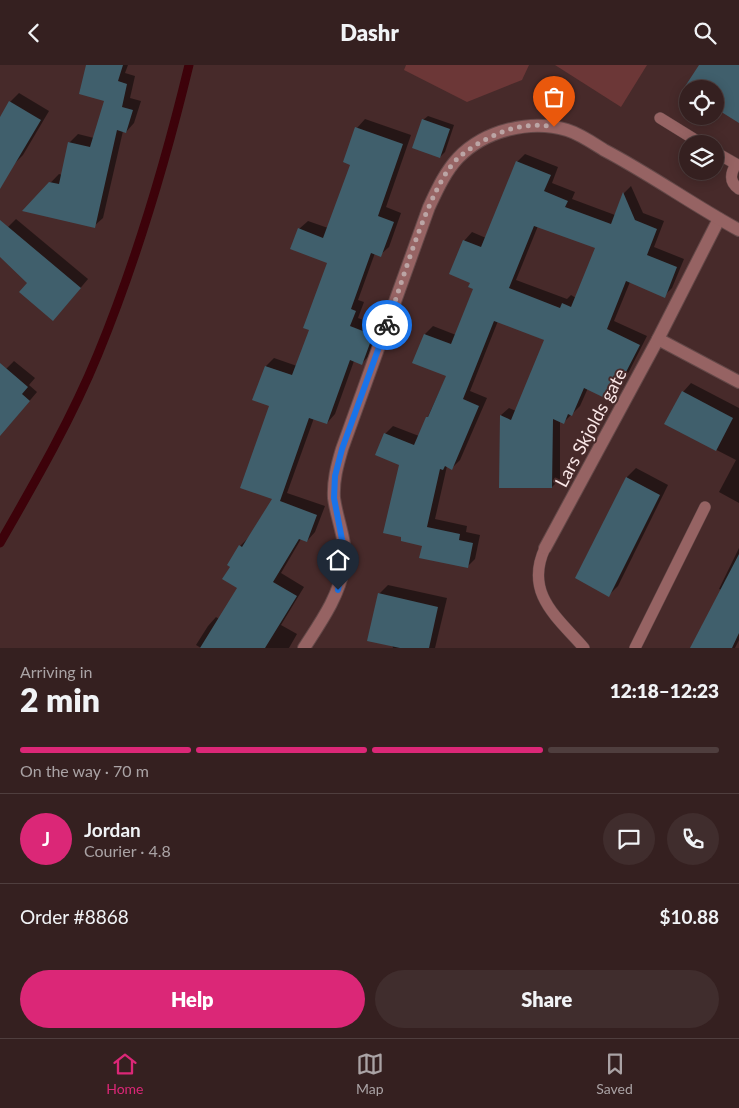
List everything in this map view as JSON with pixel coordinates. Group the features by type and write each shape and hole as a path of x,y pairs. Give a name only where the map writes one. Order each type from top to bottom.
{"street":[{"path":"304,648 334,597 344,566 344,545 334,498 335,476 342,449 428,207 442,180 458,157 483,140 510,128 540,124 569,130 624,160 719,219 739,229"},
{"name":"Lars Skjolds gate","path":"545,548 658,339 719,219"},
{"path":"658,339 739,382"}],"lane":[{"path":"660,118 687,135"},
{"path":"724,157 736,164 731,173 731,179 739,189"},
{"path":"635,648 705,507"},
{"name":"Lars Skjolds gate","path":"545,548 538,569 541,594 549,608 584,648"}],"shaded area":[{"path":"406,65 529,65 522,80 467,102 404,70"},
{"path":"555,65 647,65 621,107"}],"building":[{"path":"86,65 123,65 118,81 127,84 122,107 133,110 126,133 117,130 95,228 22,211 49,182 59,184 68,142 90,147 104,101 79,94"},
{"path":"699,65 739,65 739,123 724,114 724,80 689,80"},
{"path":"9,101 41,120 0,189 0,117"},
{"path":"422,119 450,129 440,158 412,148"},
{"path":"355,127 403,144 378,216 394,222 381,257 371,253 351,309 356,311 350,326 373,335 362,365 350,360 327,424 309,418 280,501 317,515 307,542 299,539 273,582 297,596 265,648 200,648 237,588 222,579 230,567 227,565 239,545 242,547 272,499 240,488 269,406 252,400 265,366 292,375 309,330 303,328 327,263 290,249 298,228 323,238 350,165 343,162"},
{"path":"516,161 551,175 544,191 568,201 565,207 611,224 623,192 635,220 657,229 647,255 677,267 665,298 626,281 607,329 640,345 611,401 584,388 572,416 568,414 564,424 553,419 552,488 499,488 500,415 511,420 544,340 494,321 463,399 479,406 452,470 445,466 443,470 440,469 427,527 460,534 459,540 473,543 468,568 419,558 422,546 401,541 401,537 383,533 399,465 375,455 384,433 414,445 446,376 412,363 424,334 451,344 473,289 468,287 470,283 449,274 463,240 481,247","holes":["534,226 595,248 571,307 562,303 560,308 509,288"]},
{"path":"0,220 81,288 53,321 19,292 27,283 0,257"},
{"path":"0,363 28,387 22,394 30,401 0,436"},
{"path":"682,391 733,418 716,451 664,424"},
{"path":"626,477 660,495 609,597 575,578"},
{"path":"739,554 739,633 732,648 690,648"},
{"path":"378,593 438,607 429,648 400,648 367,641"}],"waterway":[{"path":"0,543 64,427 112,320 149,211 189,65"}],"way so far":[{"path":"387,325 428,207 442,180 458,157 483,140 510,128 540,124 554,127"}],"route":[{"path":"338,590 345,555 334,498 335,476 342,449 387,325"}]}
